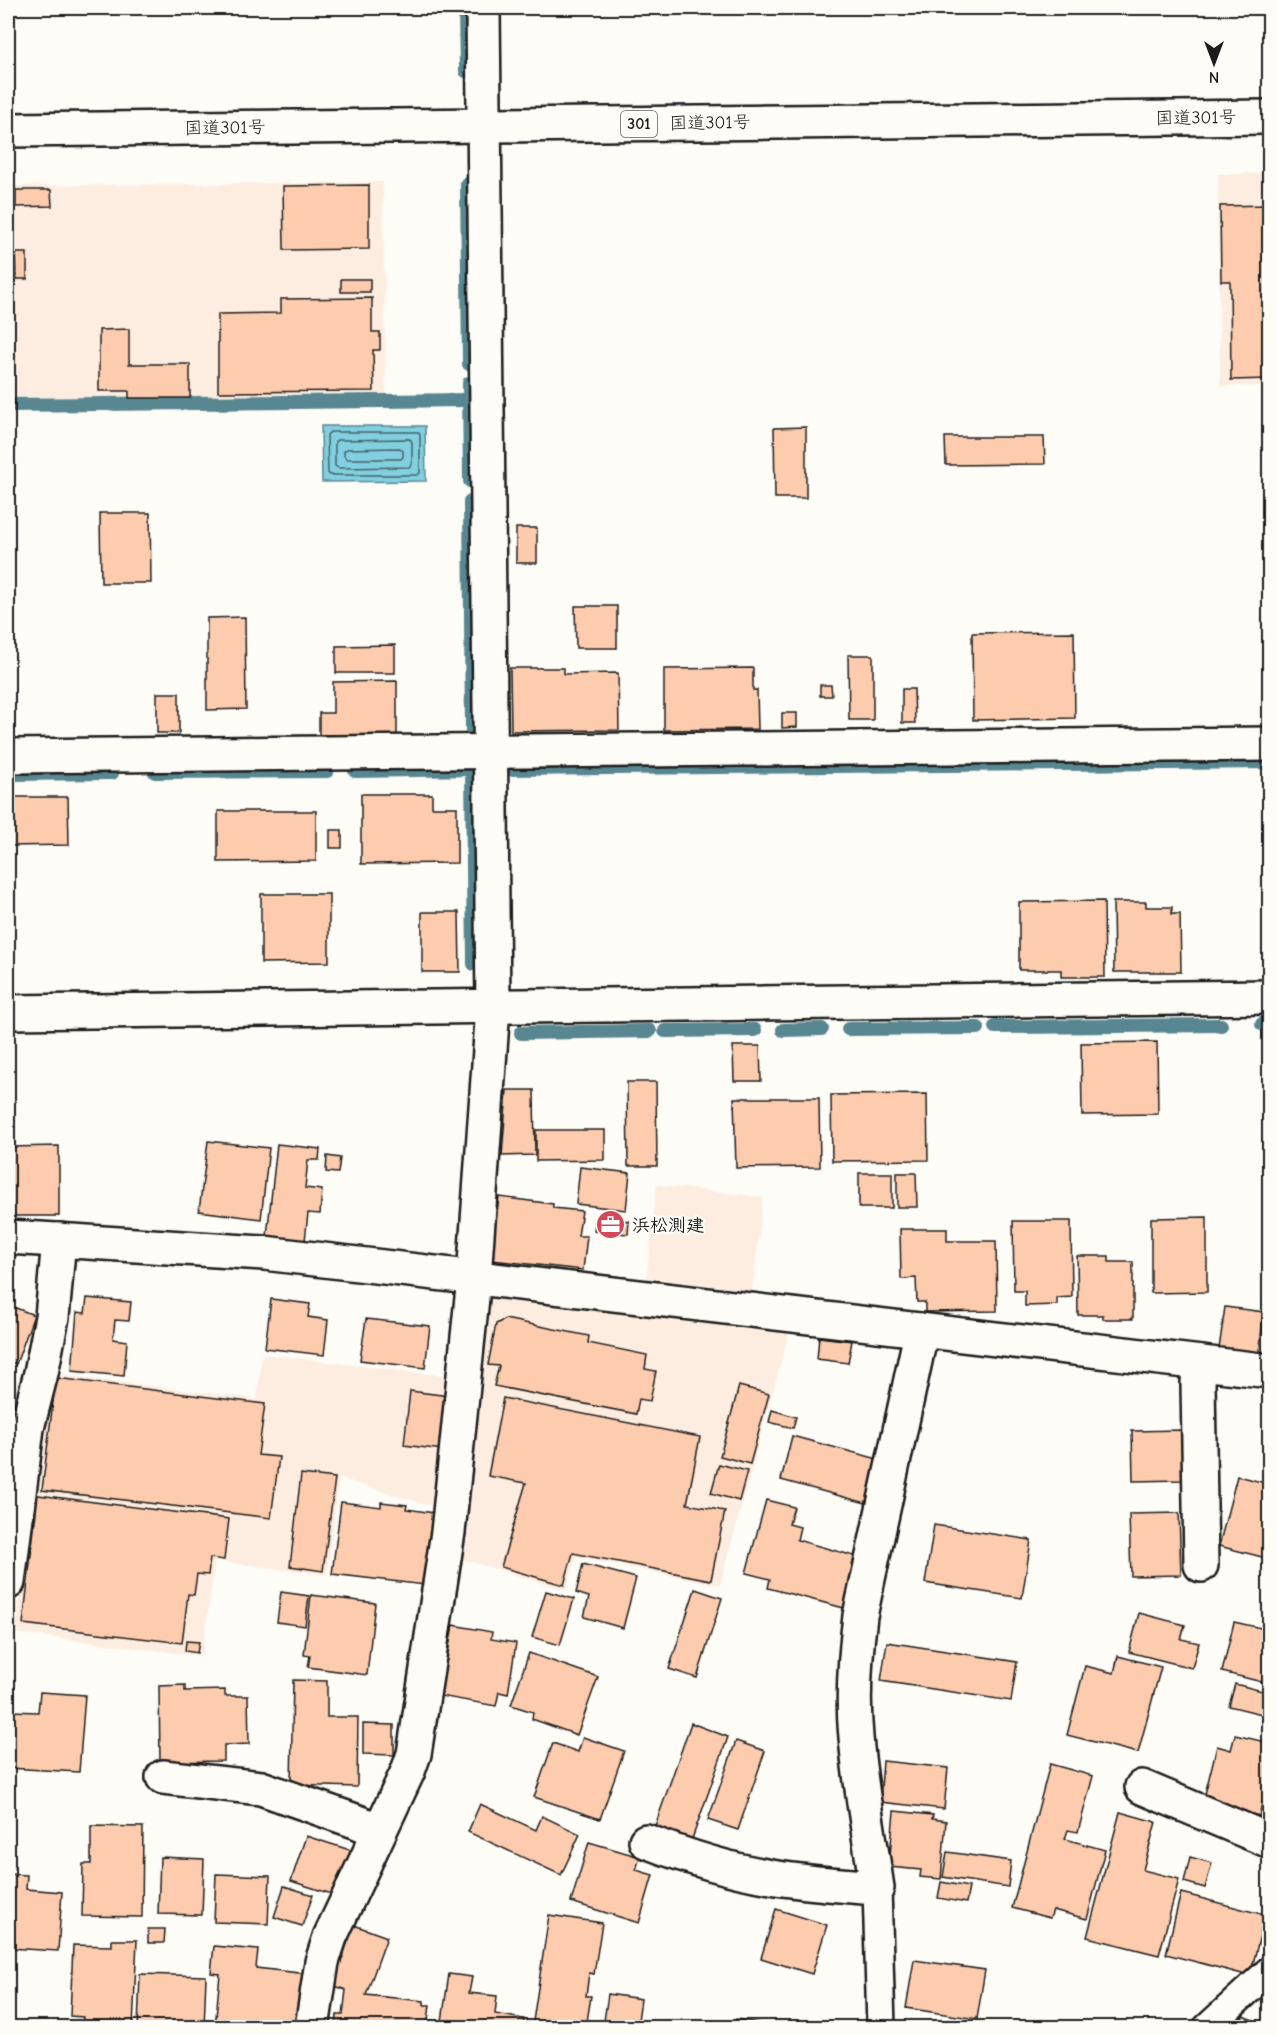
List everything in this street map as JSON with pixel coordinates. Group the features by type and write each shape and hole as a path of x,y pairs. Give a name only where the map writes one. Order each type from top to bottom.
{"main road":[{"path":"312,2028 322,1962 330,1937 408,1771 418,1736 448,1532 474,1278 493,1007 483,8"},
{"name":"国道301号","path":"8,130 1269,117"},
{"path":"8,756 1269,744"},
{"path":"8,1012 1269,997"},
{"path":"8,1237 264,1253 1269,1371"},
{"path":"8,1581 27,1428 52,1317 58,1240"},
{"path":"645,1841 726,1868 768,1877 877,1888 856,1737 855,1656 860,1616 920,1330"},
{"path":"1200,1363 1198,1383 1201,1565"},
{"path":"163,1777 261,1788 379,1831"},
{"path":"1142,1787 1269,1840"}],"lane":[{"path":"877,1888 881,2028"},
{"path":"1207,2028 1269,1970"}],"shaded area":[{"path":"1269,173 1269,386 1220,386 1218,174"},
{"path":"383,182 386,397 12,400 10,186"},
{"path":"657,1185 763,1197 752,1294 646,1281"},
{"path":"483,1295 789,1332 720,1585 576,1557 566,1590 455,1557"},
{"path":"262,1354 454,1377 441,1509 339,1478 327,1575 215,1561 202,1656 15,1633 40,1431 55,1374 257,1399"}],"water":[{"path":"321,426 425,426 426,481 322,482"}],"building":[{"path":"369,185 369,249 284,250 283,186"},
{"path":"16,190 51,190 52,206 16,207"},
{"path":"1270,205 1270,379 1231,380 1230,281 1221,281 1220,206"},
{"path":"15,253 27,253 27,279 16,279"},
{"path":"341,279 370,279 370,292 341,292"},
{"path":"372,298 372,332 380,332 380,350 373,350 374,391 218,392 218,314 281,313 281,299"},
{"path":"129,329 129,364 190,364 190,398 129,398 129,391 99,391 99,330"},
{"path":"806,427 806,498 775,498 774,428"},
{"path":"945,437 1044,437 1045,464 946,465"},
{"path":"100,513 150,513 151,583 101,583"},
{"path":"516,528 537,528 537,563 516,563"},
{"path":"575,606 617,606 617,648 576,648"},
{"path":"245,617 246,709 207,710 207,618"},
{"path":"1074,632 1075,718 973,720 972,633"},
{"path":"395,645 395,673 336,673 336,646"},
{"path":"848,655 873,655 873,720 849,720"},
{"path":"510,668 564,668 564,674 618,673 619,730 511,731"},
{"path":"753,668 753,690 757,690 758,729 664,730 664,669"},
{"path":"397,681 397,735 319,736 319,713 333,713 333,682"},
{"path":"820,685 831,685 832,696 820,696"},
{"path":"902,689 914,689 915,723 902,723"},
{"path":"157,693 179,693 179,733 157,733"},
{"path":"782,713 797,713 797,727 782,728"},
{"path":"361,794 432,794 432,807 457,807 457,863 361,864"},
{"path":"8,797 68,797 69,845 8,846"},
{"path":"218,811 316,811 316,861 218,862"},
{"path":"330,830 342,830 342,848 330,848"},
{"path":"261,894 329,894 329,962 261,963"},
{"path":"1104,901 1105,977 1061,977 1061,970 1019,970 1019,902"},
{"path":"1113,902 1146,902 1146,907 1172,907 1172,914 1180,914 1181,972 1114,972"},
{"path":"422,912 459,912 460,972 422,972"},
{"path":"1157,1042 1158,1114 1082,1115 1081,1043"},
{"path":"733,1046 760,1046 761,1081 734,1081"},
{"path":"627,1082 656,1082 657,1166 628,1166"},
{"path":"507,1090 534,1090 535,1155 502,1156"},
{"path":"927,1094 928,1160 832,1161 831,1095"},
{"path":"734,1098 819,1098 820,1167 736,1168"},
{"path":"536,1130 605,1130 605,1160 536,1161"},
{"path":"208,1141 269,1148 261,1219 199,1211"},
{"path":"277,1144 320,1149 319,1160 308,1160 305,1188 322,1190 320,1214 308,1213 305,1241 267,1236"},
{"path":"59,1146 59,1216 8,1216 8,1147"},
{"path":"327,1156 340,1158 338,1173 326,1172"},
{"path":"580,1167 630,1173 626,1210 576,1204"},
{"path":"859,1173 892,1173 892,1208 859,1208"},
{"path":"897,1173 916,1173 917,1207 897,1207"},
{"path":"499,1197 553,1204 553,1208 582,1211 578,1236 587,1236 583,1270 491,1260"},
{"path":"596,1217 629,1221 628,1234 594,1231"},
{"path":"1207,1217 1207,1292 1151,1293 1151,1218"},
{"path":"1013,1221 1071,1221 1072,1297 1057,1298 1057,1305 1025,1306 1025,1291 1014,1291"},
{"path":"900,1229 947,1229 947,1241 996,1241 997,1311 925,1312 925,1302 917,1302 916,1278 901,1279"},
{"path":"1077,1256 1109,1256 1109,1262 1133,1262 1133,1319 1103,1319 1103,1315 1078,1315"},
{"path":"87,1298 131,1302 129,1321 115,1320 113,1339 127,1341 124,1376 72,1371 77,1312 85,1313"},
{"path":"271,1299 310,1304 308,1317 328,1320 324,1355 265,1348"},
{"path":"8,1305 34,1315 16,1364 8,1361"},
{"path":"1225,1307 1264,1312 1259,1353 1219,1349"},
{"path":"366,1319 430,1326 425,1368 360,1360"},
{"path":"505,1319 589,1336 588,1343 647,1355 645,1369 656,1371 650,1401 639,1399 636,1414 494,1386 499,1366 488,1365 496,1324"},
{"path":"819,1337 852,1341 848,1363 817,1359"},
{"path":"56,1378 265,1404 258,1455 279,1457 271,1518 42,1490"},
{"path":"739,1386 769,1394 750,1464 720,1456"},
{"path":"410,1391 449,1396 443,1450 404,1445"},
{"path":"503,1398 700,1437 687,1504 725,1511 711,1580 573,1553 564,1585 501,1567 526,1483 488,1476"},
{"path":"772,1410 796,1417 793,1428 769,1422"},
{"path":"1182,1430 1183,1480 1133,1481 1132,1431"},
{"path":"792,1436 878,1459 866,1503 781,1480"},
{"path":"719,1464 747,1471 739,1501 711,1493"},
{"path":"301,1474 335,1478 323,1571 290,1566"},
{"path":"1237,1476 1270,1484 1270,1559 1219,1546"},
{"path":"38,1495 229,1519 224,1560 210,1558 208,1575 197,1574 194,1595 188,1594 182,1643 23,1624"},
{"path":"766,1500 794,1507 789,1524 800,1527 797,1540 858,1557 844,1608 768,1588 770,1579 746,1573"},
{"path":"341,1502 381,1507 381,1502 407,1505 406,1509 434,1513 425,1585 332,1574"},
{"path":"1179,1513 1181,1575 1131,1576 1129,1514"},
{"path":"934,1525 1031,1540 1022,1598 925,1583"},
{"path":"583,1564 636,1578 623,1628 584,1617 589,1597 576,1593"},
{"path":"695,1589 722,1598 697,1678 669,1669"},
{"path":"546,1591 574,1599 560,1645 532,1637"},
{"path":"281,1592 309,1596 305,1626 277,1622"},
{"path":"311,1595 375,1603 367,1675 308,1667 310,1656 304,1655"},
{"path":"1139,1613 1185,1625 1181,1639 1199,1643 1192,1668 1129,1652"},
{"path":"1234,1622 1270,1630 1270,1684 1222,1672"},
{"path":"453,1625 492,1632 491,1639 516,1643 508,1694 499,1692 496,1706 440,1696"},
{"path":"186,1641 199,1642 197,1653 185,1651"},
{"path":"887,1642 1017,1662 1011,1701 881,1681"},
{"path":"529,1653 598,1677 577,1735 532,1719 533,1712 511,1705"},
{"path":"1118,1656 1161,1667 1138,1753 1067,1735 1085,1666 1114,1673"},
{"path":"293,1680 327,1681 327,1717 358,1717 357,1787 291,1785"},
{"path":"1235,1684 1270,1693 1270,1716 1229,1706"},
{"path":"185,1685 185,1691 225,1690 225,1696 248,1696 249,1744 224,1745 224,1761 160,1762 159,1686"},
{"path":"40,1692 85,1695 79,1772 8,1768 10,1711 38,1712"},
{"path":"691,1723 728,1737 692,1839 655,1826"},
{"path":"363,1724 394,1725 394,1755 363,1754"},
{"path":"1235,1735 1270,1743 1270,1772 1259,1816 1203,1802 1217,1746 1231,1750"},
{"path":"583,1737 624,1751 600,1819 534,1797 553,1743 578,1752"},
{"path":"736,1741 765,1751 738,1830 708,1820"},
{"path":"883,1761 948,1768 944,1809 880,1802"},
{"path":"1050,1764 1093,1776 1078,1832 1068,1830 1065,1839 1105,1850 1087,1919 1053,1910 1050,1918 1012,1908"},
{"path":"480,1804 536,1830 542,1816 580,1834 561,1875 468,1832"},
{"path":"894,1811 933,1815 932,1819 946,1821 941,1879 920,1877 921,1870 889,1867"},
{"path":"1120,1812 1156,1822 1143,1870 1179,1879 1159,1955 1087,1937"},
{"path":"91,1826 143,1827 142,1917 82,1916 83,1864 91,1864"},
{"path":"306,1836 353,1851 338,1896 291,1881"},
{"path":"589,1842 640,1857 636,1870 653,1875 639,1923 571,1902"},
{"path":"947,1852 1011,1861 1008,1887 943,1877"},
{"path":"160,1857 204,1859 202,1915 158,1914"},
{"path":"1190,1857 1212,1863 1205,1888 1184,1882"},
{"path":"8,1874 27,1875 26,1889 62,1892 58,1951 8,1948"},
{"path":"216,1874 270,1876 268,1924 214,1922"},
{"path":"941,1882 969,1887 966,1903 938,1898"},
{"path":"284,1886 313,1895 302,1926 274,1917"},
{"path":"1181,1893 1265,1915 1250,1976 1166,1954"},
{"path":"776,1909 827,1925 812,1974 761,1958"},
{"path":"549,1915 602,1923 594,1974 589,1973 586,1996 591,1996 586,2028 532,2028"},
{"path":"354,1925 387,1937 366,1995 424,2001 424,2005 430,2005 427,2028 336,2028 337,2015 343,2015 346,1990 332,1985"},
{"path":"148,1929 165,1929 164,1943 148,1943"},
{"path":"112,1940 137,1940 133,2027 82,2025 83,2017 70,2016 73,1945 112,1946"},
{"path":"214,1946 258,1950 256,1968 308,1974 303,2028 215,2028 220,1974 211,1973"},
{"path":"914,1960 985,1970 977,2019 906,2008"},
{"path":"140,1974 206,1976 204,2028 138,2028"},
{"path":"449,1974 472,1977 469,1993 497,1996 495,2014 524,2019 523,2028 441,2028"},
{"path":"608,1994 641,1999 637,2028 603,2028"},
{"path":"1243,2016 1270,2027 1270,2028 1238,2028"},
{"path":"736,2019 774,2026 774,2028 734,2028"}],"waterway":[{"path":"465,8 466,71"},
{"path":"467,184 469,364"},
{"path":"469,383 470,481"},
{"path":"8,405 469,400"},
{"path":"470,502 472,735"},
{"path":"504,769 1270,762"},
{"path":"472,768 474,964"},
{"path":"355,771 475,769"},
{"path":"155,772 327,771"},
{"path":"8,774 112,773"},
{"path":"1262,1024 1270,1024"},
{"path":"995,1027 1221,1025"},
{"path":"848,1029 978,1028"},
{"path":"783,1030 822,1029"},
{"path":"665,1031 755,1030"},
{"path":"521,1033 650,1031"}],"place":[{"name":"浜松測建","path":"611,1225"}]}
